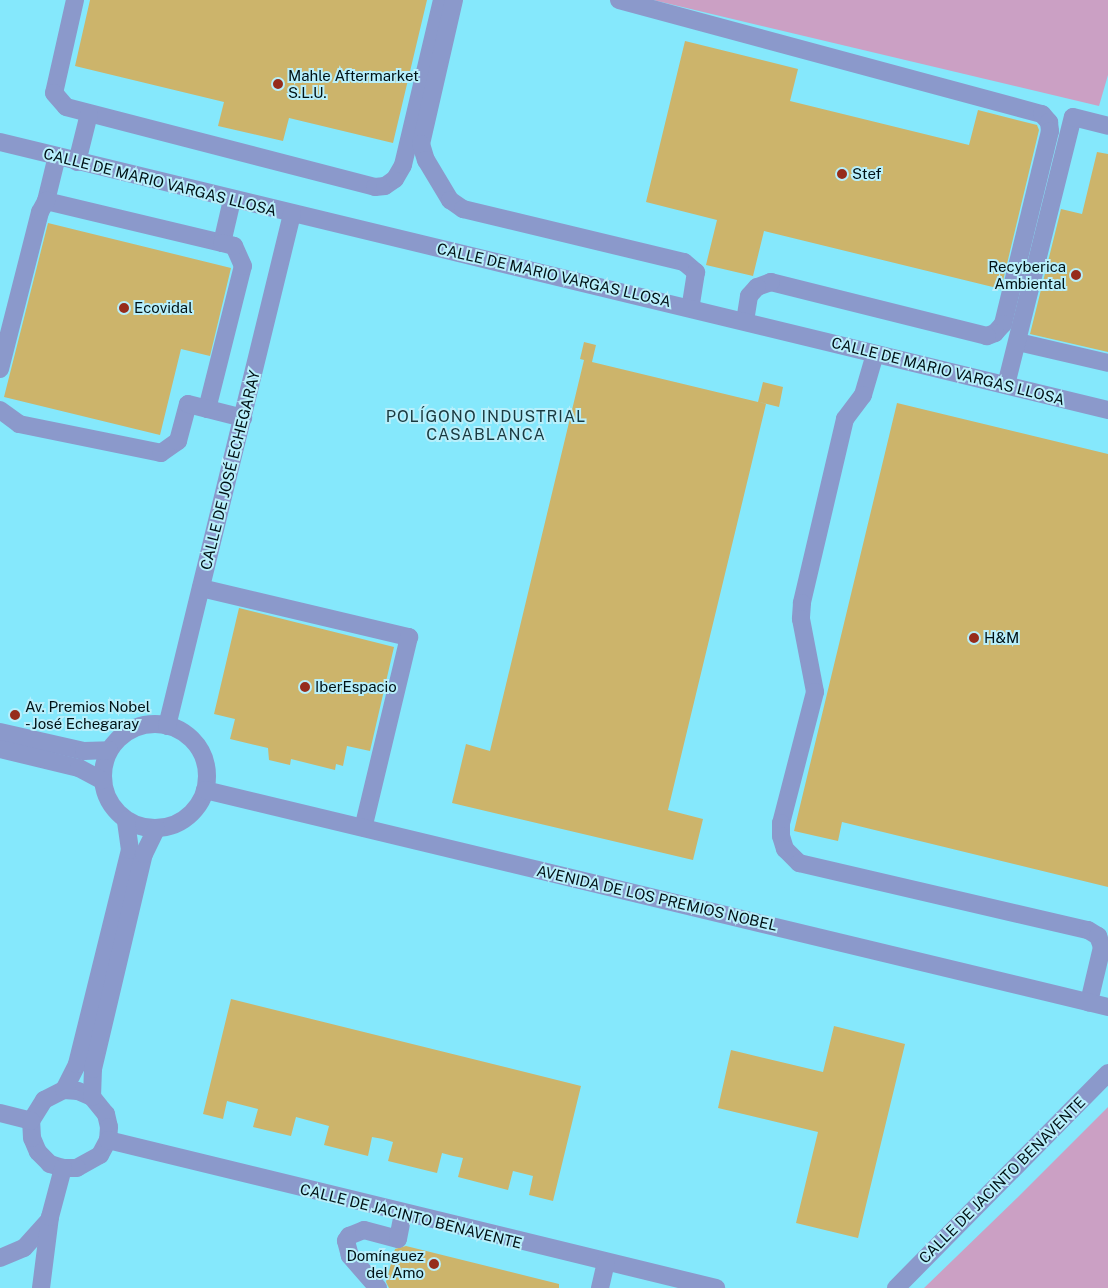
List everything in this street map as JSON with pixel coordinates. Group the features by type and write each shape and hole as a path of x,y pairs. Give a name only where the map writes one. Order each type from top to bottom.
{"street":[{"path":"75,0 54,93 66,107 244,155 375,187 385,186 395,179 402,165 442,0"},
{"path":"454,0 421,144 426,160 450,200 463,209 684,262 696,272 690,308"},
{"path":"620,0 1042,114 1049,122 1050,131 1003,324 995,333 987,336 771,282 757,287 749,296 745,321"},
{"path":"77,162 89,114"},
{"path":"1006,385 1073,117 1108,126"},
{"name":"CALLE DE MARIO VARGAS LLOSA","path":"0,142 232,200 745,321 1108,410"},
{"path":"0,369 40,212 46,201 57,156"},
{"path":"222,243 232,200"},
{"path":"46,201 234,246 243,266 206,409"},
{"name":"CALLE DE JOSÉ ECHEGARAY","path":"167,726 292,214"},
{"path":"1018,342 1108,363"},
{"path":"875,354 863,395 846,419 802,603 801,619 815,692 781,823 781,836 788,854 799,863 1088,930 1098,936 1102,946 1089,1002"},
{"path":"0,410 19,424 161,453 178,441 188,404 243,418"},
{"path":"201,588 409,637 363,828"},
{"path":"150,724 167,726 181,731 195,743 204,758 205,790 189,816 175,825 156,829 126,820 111,806 102,780 110,750 133,728 150,724"},
{"path":"0,732 84,751 110,750"},
{"path":"0,749 79,768 102,780"},
{"name":"AVENIDA DE LOS PREMIOS NOBEL","path":"205,790 1108,1007"},
{"path":"64,1090 77,1064 130,850 126,820"},
{"path":"92,1097 93,1069 144,854 156,829"},
{"name":"CALLE DE JACINTO BENAVENTE","path":"896,1288 1108,1073"},
{"path":"64,1090 78,1091 92,1097 106,1114 108,1140 100,1155 90,1164 63,1168 50,1164 38,1152 32,1138 31,1121 44,1100 64,1090"},
{"path":"0,1113 31,1121"},
{"name":"CALLE DE JACINTO BENAVENTE","path":"108,1140 403,1214 716,1288"},
{"path":"41,1288 50,1217 63,1168"},
{"path":"378,1288 345,1249 346,1241 349,1236 364,1230 398,1240 403,1214"},
{"path":"0,1258 24,1248 50,1217"},
{"path":"600,1288 606,1262"}],"shaded area":[{"path":"653,0 1108,0 1108,75 1099,106"},
{"path":"1108,1107 1108,1288 924,1288 1020,1195"}],"building":[{"name":"Mahle Aftermarket S.L.U.","path":"90,0 427,0 393,143 289,118 283,141 218,126 224,102 75,66"},
{"name":"Stef","path":"685,41 798,69 790,101 969,145 978,110 1037,125 1039,130 1001,289 764,231 753,276 706,265 717,220 646,202"},
{"name":"Recyberica Ambiental","path":"1097,152 1108,154 1108,352 1030,334 1061,209 1082,214"},
{"name":"Ecovidal","path":"48,223 231,268 210,356 181,349 160,435 4,397"},
{"path":"584,342 596,345 592,362 758,402 763,382 783,387 779,407 759,402 766,404 668,810 703,819 693,860 452,803 466,744 490,751 584,360 580,359"},
{"name":"H&M","path":"897,403 1108,454 1108,887 842,822 838,841 794,831"},
{"name":"IberEspacio","path":"239,608 394,647 370,751 347,746 343,766 336,764 335,770 291,759 290,765 269,760 268,748 230,739 235,719 214,714"},
{"path":"231,999 581,1086 553,1201 529,1195 533,1176 513,1171 508,1190 458,1177 463,1158 442,1153 437,1173 388,1161 393,1142 383,1139 372,1137 368,1156 324,1145 329,1126 296,1117 291,1136 253,1127 258,1109 227,1101 223,1119 203,1114"},
{"path":"834,1026 905,1044 858,1238 796,1223 818,1132 718,1108 731,1050 823,1072"},
{"name":"Domínguez del Amo","path":"406,1246 559,1284 559,1288 389,1288 386,1282 395,1249"}],"place":[{"name":"Mahle Aftermarket S.L.U.","path":"278,84"},
{"name":"Stef","path":"842,174"},
{"name":"Recyberica Ambiental","path":"1076,275"},
{"name":"Ecovidal","path":"124,308"},
{"name":"H&M","path":"974,638"},
{"name":"IberEspacio","path":"305,687"},
{"name":"Av. Premios Nobel - José Echegaray","path":"15,715"},
{"name":"Domínguez del Amo","path":"434,1264"}],"district":[{"name":"POLÍGONO INDUSTRIAL CASABLANCA","path":"486,426"}]}
